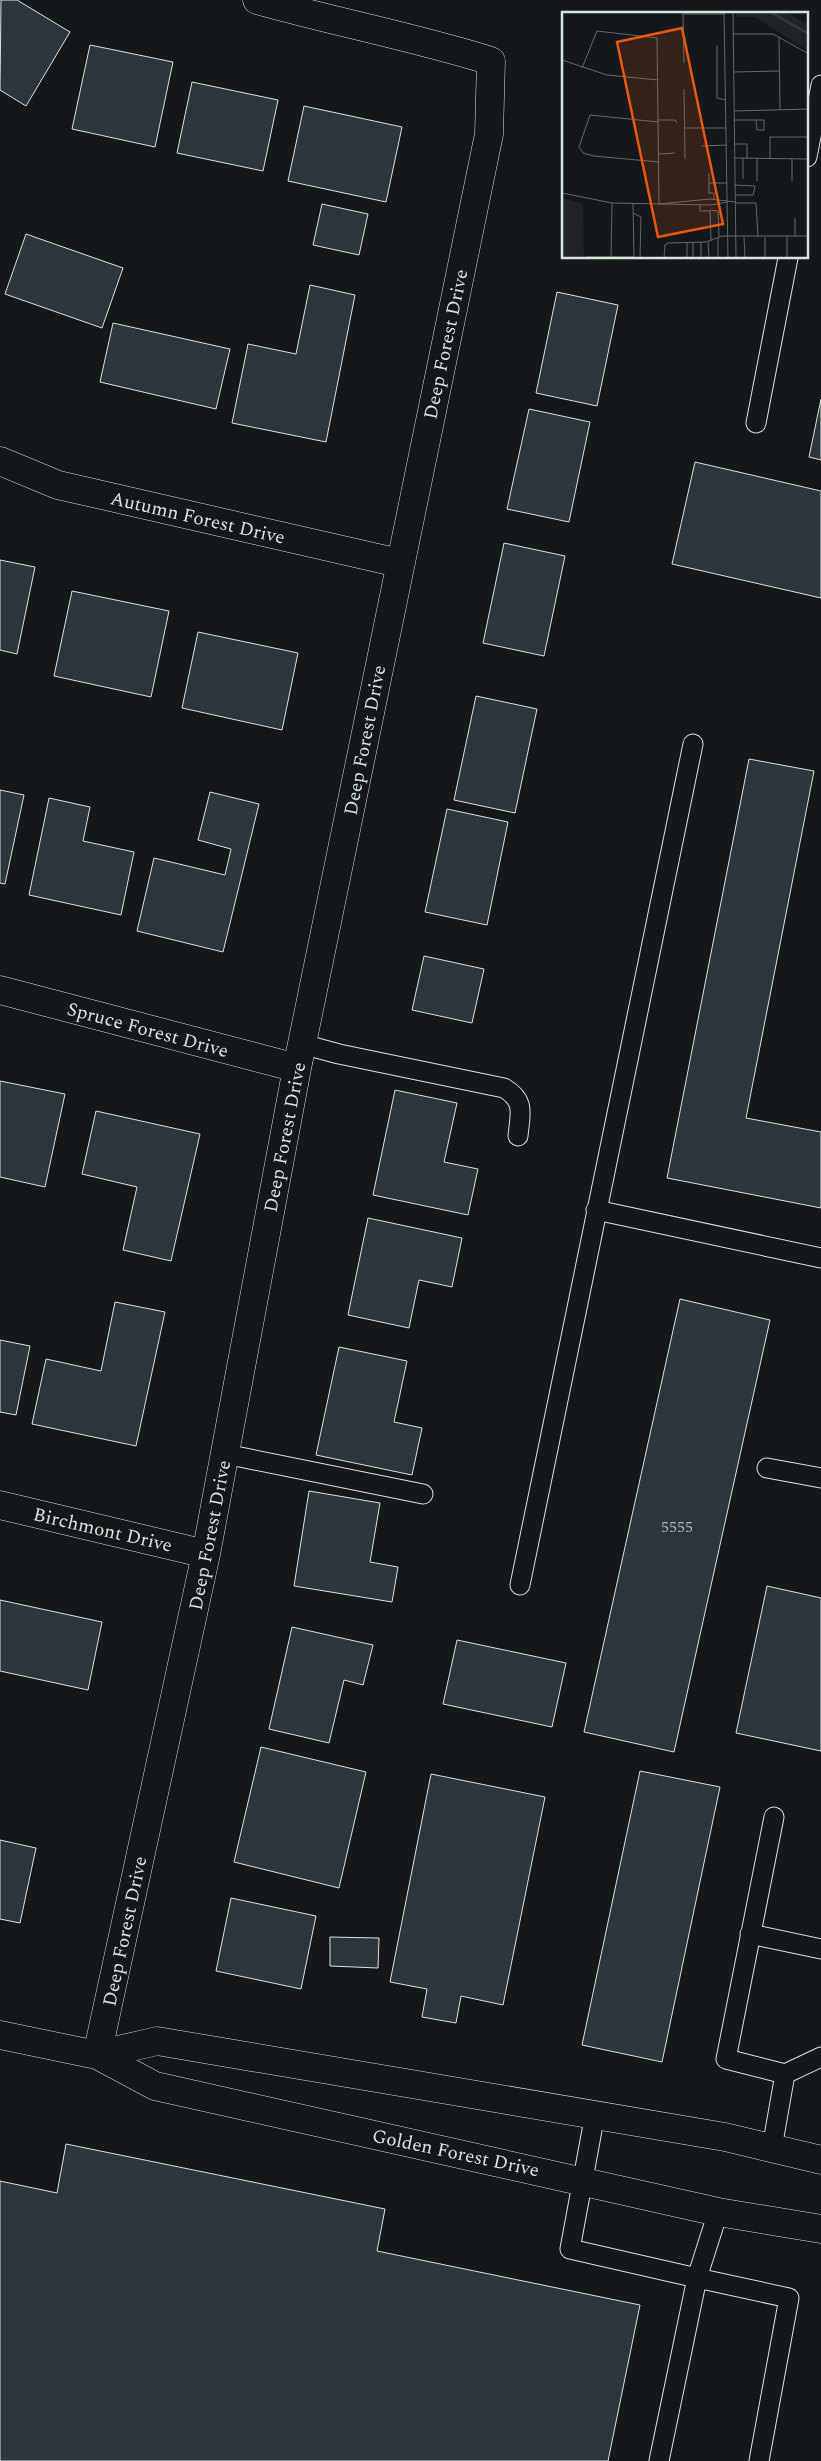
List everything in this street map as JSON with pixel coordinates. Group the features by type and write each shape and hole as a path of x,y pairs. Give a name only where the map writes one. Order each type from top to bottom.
{"street":[{"name":"Deep Forest Drive","path":"97,2055 206,1554 300,1056 399,564 489,134 491,61 432,42 342,23 257,0"},
{"name":"Autumn Forest Drive","path":"0,461 58,485 399,564"},
{"name":"Spruce Forest Drive","path":"0,990 300,1056"},
{"name":"Birchmont Drive","path":"0,1505 206,1554"},
{"name":"Golden Forest Drive","path":"0,2035 97,2055 156,2086 718,2212 821,2229"},
{"name":"Golden Forest Drive","path":"97,2055 156,2041 725,2137 821,2160"}],"lane":[{"path":"808,152 821,85"},
{"path":"756,424 788,259"},
{"path":"520,1584 693,744"},
{"path":"300,1056 340,1054 504,1088 515,1095 520,1107 518,1136"},
{"path":"596,1210 821,1258"},
{"path":"225,1454 423,1494"},
{"path":"767,1468 821,1478"},
{"path":"774,1817 726,2059 785,2074 821,2057"},
{"path":"750,1934 821,1950"},
{"path":"772,2148 785,2074"},
{"path":"595,2114 570,2250 789,2298 759,2461"},
{"path":"659,2461 697,2278 718,2212"}],"building":[{"path":"1,0 17,0 70,32 26,106 0,90"},
{"path":"90,45 173,62 155,147 72,129"},
{"path":"192,82 278,100 263,171 177,153"},
{"path":"304,106 402,127 386,202 288,181"},
{"path":"322,204 368,214 359,255 313,245"},
{"path":"26,234 123,268 102,328 5,294"},
{"path":"310,285 355,295 326,442 232,423 248,344 296,354"},
{"path":"557,292 618,305 597,406 536,393"},
{"path":"113,323 230,349 216,409 100,382"},
{"path":"821,399 821,460 809,457"},
{"path":"529,409 590,422 569,522 507,509"},
{"path":"695,462 821,491 821,598 672,564"},
{"path":"504,543 565,556 544,656 483,643"},
{"path":"0,560 35,567 17,654 0,650"},
{"path":"72,591 169,611 151,697 54,676"},
{"path":"198,632 298,653 282,730 182,708"},
{"path":"476,696 537,709 515,813 454,800"},
{"path":"749,759 814,771 746,1118 821,1132 821,1208 667,1178"},
{"path":"0,790 24,795 5,884 0,883"},
{"path":"210,792 259,804 223,952 137,931 154,858 225,875 231,849 198,840"},
{"path":"49,798 90,807 83,841 134,852 121,915 29,895"},
{"path":"447,809 508,822 487,925 425,912"},
{"path":"424,956 484,969 472,1023 412,1010"},
{"path":"0,1081 65,1094 45,1187 0,1177"},
{"path":"395,1090 457,1103 444,1162 478,1169 468,1215 373,1195"},
{"path":"96,1111 200,1134 171,1261 123,1250 137,1187 82,1174"},
{"path":"368,1218 462,1238 452,1287 419,1280 409,1328 348,1315"},
{"path":"680,1299 770,1320 674,1752 584,1732"},
{"path":"115,1302 165,1312 136,1446 32,1424 46,1359 101,1371"},
{"path":"0,1340 30,1346 16,1415 0,1412"},
{"path":"339,1347 407,1361 394,1422 422,1428 412,1475 316,1455"},
{"path":"309,1491 380,1503 370,1562 398,1567 392,1602 294,1586"},
{"path":"767,1586 821,1598 821,1751 736,1733"},
{"path":"0,1600 102,1622 88,1690 0,1671"},
{"path":"292,1627 373,1645 363,1685 344,1680 329,1743 269,1729"},
{"path":"457,1640 566,1663 552,1727 443,1704"},
{"path":"261,1747 366,1772 339,1888 234,1862"},
{"path":"640,1771 720,1787 662,2062 582,2045"},
{"path":"431,1774 545,1797 503,2005 461,1996 456,2023 422,2017 427,1989 390,1982"},
{"path":"0,1840 36,1848 20,1923 0,1919"},
{"path":"231,1898 316,1916 301,1989 216,1971"},
{"path":"330,1937 379,1938 378,1968 330,1966"},
{"path":"66,2144 385,2209 377,2251 640,2305 608,2461 0,2461 0,2181 57,2193"}]}
